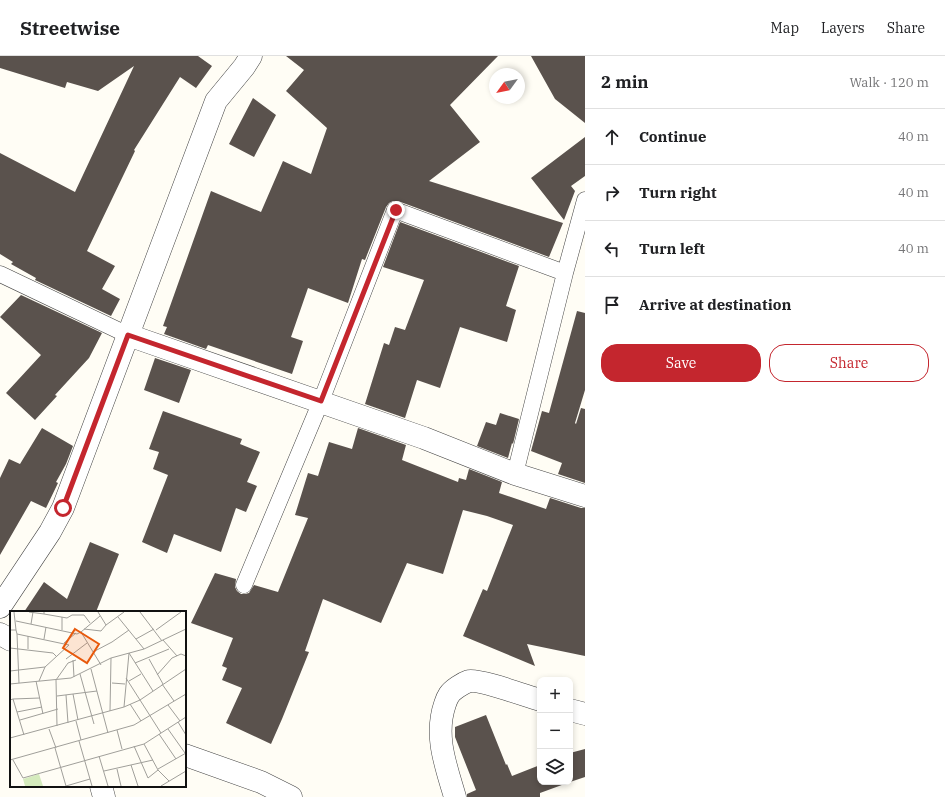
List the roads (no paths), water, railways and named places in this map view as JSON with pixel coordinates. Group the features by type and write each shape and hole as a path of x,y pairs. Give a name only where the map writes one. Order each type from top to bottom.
{"street":[{"path":"0,607 50,532 63,508 216,101 242,60"},
{"path":"128,335 321,401 424,438 515,474 585,496"},
{"path":"0,634 10,639"},
{"path":"455,797 444,762 440,734 442,713 449,695 457,687 469,681 482,682 537,699"},
{"path":"573,711 585,714"},
{"path":"186,755 261,782 291,797"},
{"path":"101,787 104,797"}],"lane":[{"path":"515,474 565,273 585,200"},
{"path":"244,585 321,401 396,210 565,273"},
{"path":"0,274 128,335"}]}
